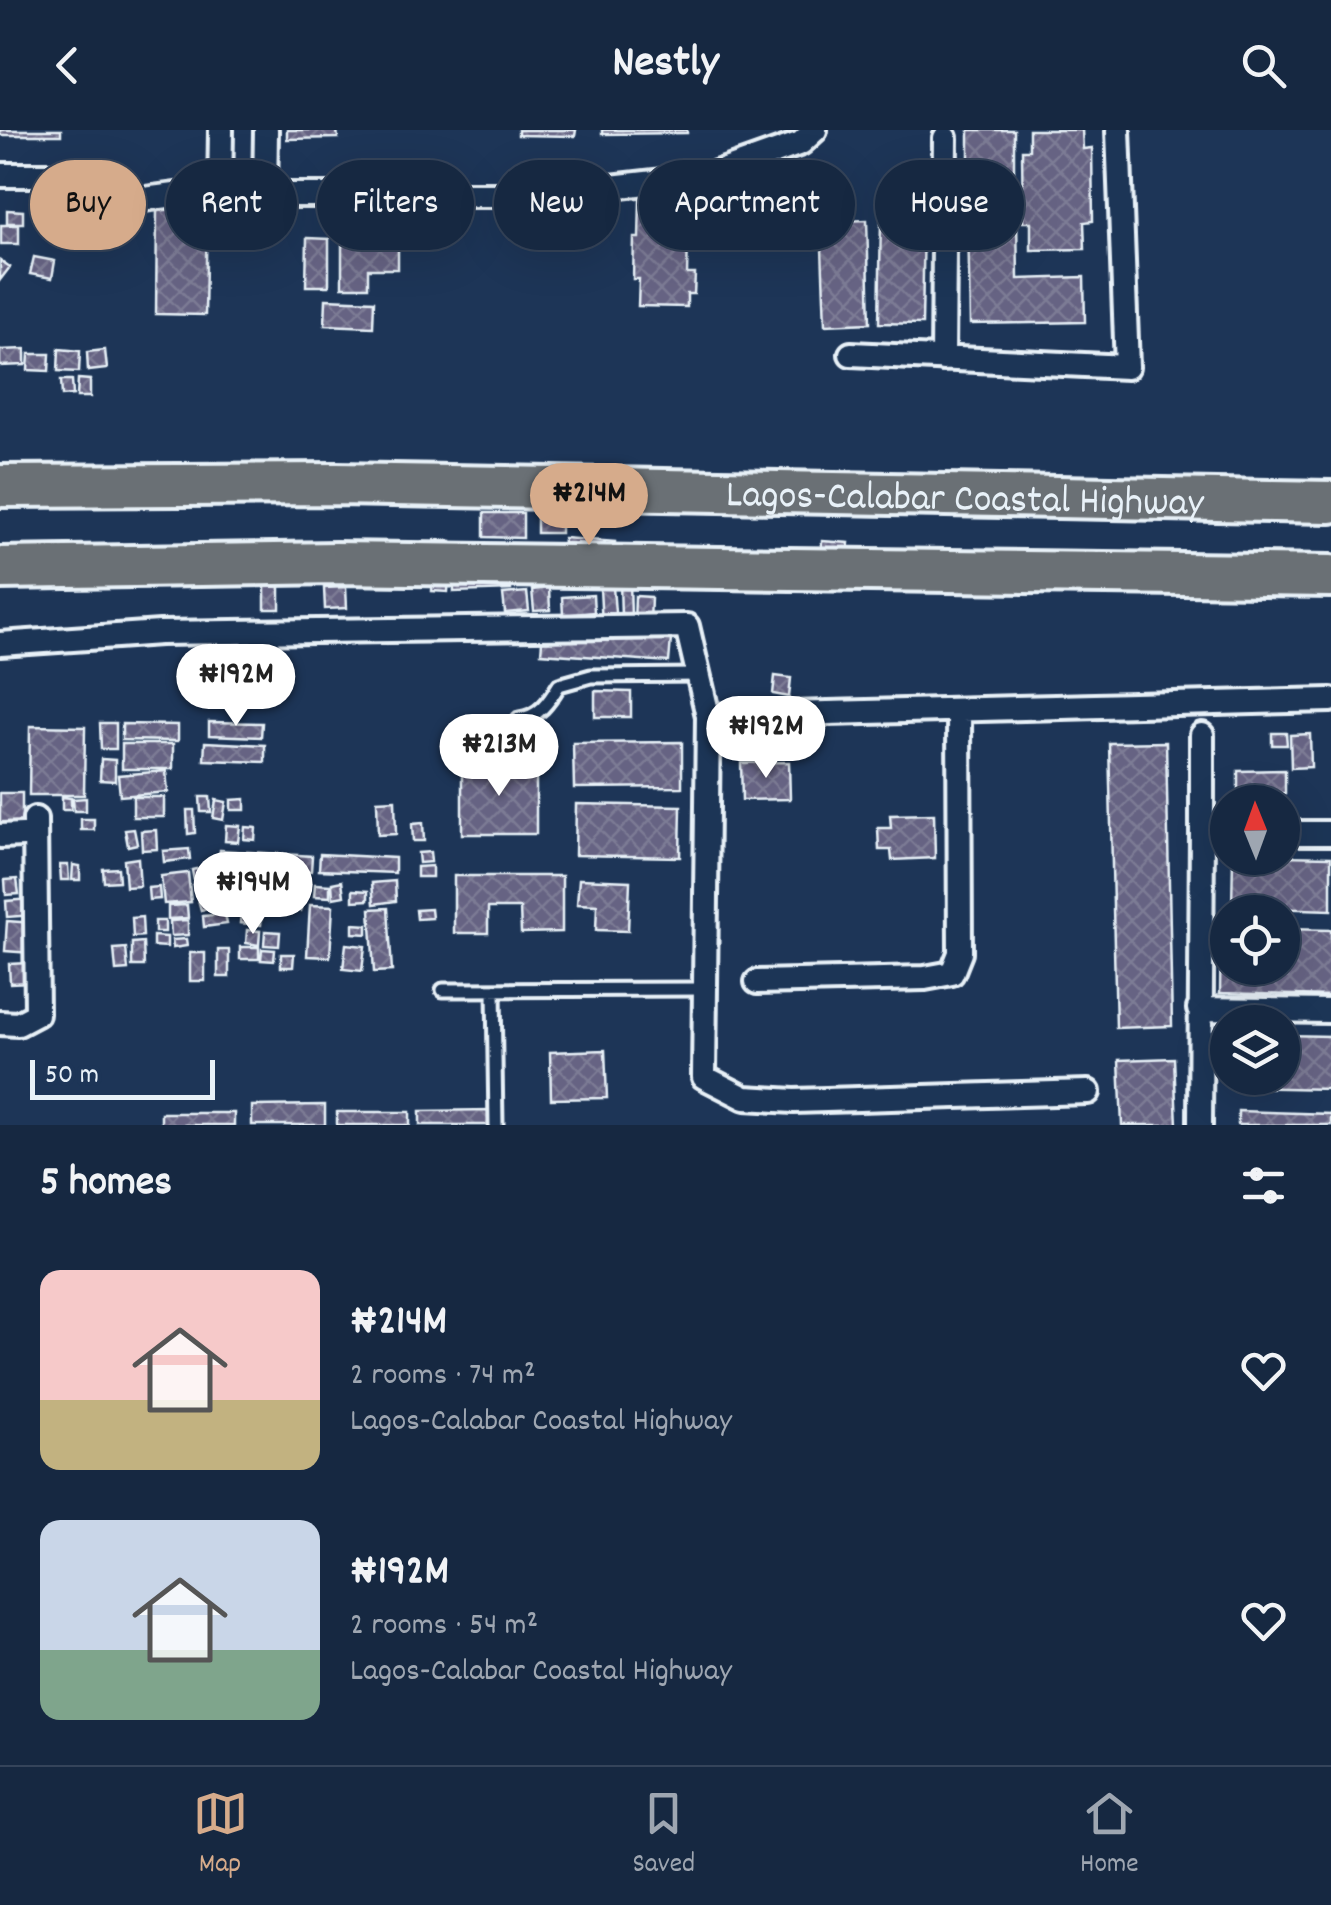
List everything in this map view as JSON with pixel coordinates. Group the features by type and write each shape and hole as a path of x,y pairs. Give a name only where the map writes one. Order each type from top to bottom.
{"highway":[{"name":"Lagos-Calabar Coastal Highway","path":"0,486 337,484 1331,502"},
{"name":"Lagos-Calabar Coastal Highway","path":"0,568 336,563 1331,576"}],"street":[{"path":"221,130 221,160"},
{"path":"266,130 266,160"},
{"path":"297,195 540,196 708,176 801,143 814,130"},
{"path":"851,354 1127,367 1118,130"},
{"path":"943,358 946,138"},
{"path":"0,175 54,175 90,206 166,196"},
{"path":"0,644 160,633 687,626 708,716 704,1077 745,1098 853,1101 1088,1092"},
{"path":"708,716 1331,700"},
{"path":"757,982 925,978 952,973 960,953 959,710"},
{"path":"1200,1125 1202,735"},
{"path":"0,1023 18,1024 36,1014 20,830"},
{"path":"1202,832 1210,832"},
{"path":"1300,833 1331,833"},
{"path":"1199,1009 1331,1010"}],"lane":[{"path":"519,719 536,714 559,685 584,677 699,675"},
{"path":"443,990 705,989"},
{"path":"494,990 496,1125"}],"building":[{"path":"0,130 61,130 61,135 0,135"},
{"path":"287,130 337,130 338,138 287,139"},
{"path":"518,130 576,130 575,136 518,135"},
{"path":"602,130 687,130 687,133 602,134"},
{"path":"969,130 1014,130 1014,160 969,160"},
{"path":"1029,130 1082,130 1083,149 1092,148 1093,221 1084,222 1085,249 1031,250 1031,222 1024,222 1022,160 1022,150 1029,150"},
{"path":"157,209 166,209 166,250 206,250 205,315 156,314"},
{"path":"7,210 23,211 23,223 7,223"},
{"path":"867,220 870,323 825,325 822,250 855,250 855,221"},
{"path":"1,225 19,225 19,244 1,244"},
{"path":"307,238 317,238 317,250 329,250 329,286 306,286"},
{"path":"634,238 639,238 639,250 688,250 687,274 695,274 694,294 687,294 687,307 638,306 639,279 633,279"},
{"path":"342,250 398,250 398,269 368,269 368,287 342,287"},
{"path":"880,250 923,250 922,324 879,323"},
{"path":"969,250 1018,250 1018,279 1084,277 1085,322 970,324"},
{"path":"34,257 55,261 52,278 30,274"},
{"path":"0,260 10,267 0,280"},
{"path":"326,299 374,301 373,327 325,325"},
{"path":"25,349 25,365 0,366 0,350"},
{"path":"59,349 80,351 79,372 58,371"},
{"path":"105,350 107,369 88,371 87,352"},
{"path":"29,354 50,354 49,371 28,370"},
{"path":"78,379 90,380 90,397 77,397"},
{"path":"61,380 72,380 73,395 62,396"},
{"path":"484,513 523,513 523,538 484,537"},
{"path":"537,514 561,514 561,533 537,533"},
{"path":"564,538 615,542 614,559 563,555"},
{"path":"435,540 451,541 448,592 432,591"},
{"path":"822,541 849,543 847,562 821,560"},
{"path":"510,568 511,590 454,592 453,570"},
{"path":"630,580 631,618 621,618 620,581"},
{"path":"265,582 280,582 280,609 265,609"},
{"path":"346,587 347,608 325,609 324,588"},
{"path":"613,587 616,625 602,626 600,588"},
{"path":"549,588 550,610 534,611 532,590"},
{"path":"527,592 529,611 505,613 503,594"},
{"path":"593,595 594,612 563,615 562,597"},
{"path":"635,596 651,597 650,624 634,624"},
{"path":"543,630 671,639 669,662 541,653"},
{"path":"775,676 791,678 789,697 773,694"},
{"path":"595,691 631,692 631,717 595,717"},
{"path":"209,722 262,723 261,737 209,735"},
{"path":"100,723 116,723 116,749 101,749"},
{"path":"122,724 178,725 178,741 122,740"},
{"path":"30,726 85,727 84,795 29,795"},
{"path":"1272,733 1286,733 1287,745 1272,745"},
{"path":"1310,734 1311,767 1291,768 1290,735"},
{"path":"484,741 484,751 465,751 465,742"},
{"path":"205,742 265,745 265,762 204,760"},
{"path":"682,742 682,787 574,788 573,743"},
{"path":"1166,742 1172,1026 1116,1028 1109,743"},
{"path":"122,744 173,744 173,769 122,769"},
{"path":"101,759 115,760 115,781 100,780"},
{"path":"789,762 790,799 742,800 741,763"},
{"path":"462,764 536,765 536,834 462,834"},
{"path":"1285,770 1285,785 1238,785 1238,771"},
{"path":"166,771 168,792 120,796 118,775"},
{"path":"0,793 22,793 22,831 0,831"},
{"path":"62,797 71,798 71,810 62,810"},
{"path":"133,797 164,797 164,817 133,817"},
{"path":"200,797 210,797 211,812 201,812"},
{"path":"86,798 86,811 74,811 73,799"},
{"path":"245,799 245,810 231,810 231,800"},
{"path":"216,800 226,802 223,820 213,818"},
{"path":"395,800 396,834 378,835 377,801"},
{"path":"576,804 681,806 680,857 575,855"},
{"path":"187,810 194,810 195,833 188,834"},
{"path":"934,814 935,858 892,860 891,850 879,850 878,828 891,828 890,815"},
{"path":"81,819 94,819 94,830 81,830"},
{"path":"423,823 424,841 413,841 412,824"},
{"path":"226,825 240,826 238,842 225,841"},
{"path":"245,827 256,828 255,840 244,839"},
{"path":"134,829 137,844 128,846 125,830"},
{"path":"156,830 157,849 142,850 141,831"},
{"path":"189,849 190,859 164,862 163,851"},
{"path":"220,850 312,856 311,871 219,865"},
{"path":"430,852 431,862 419,863 418,853"},
{"path":"320,854 395,858 395,873 319,870"},
{"path":"1300,856 1331,857 1331,910 1300,909 1300,895 1232,895 1233,875 1300,875"},
{"path":"138,858 140,886 126,887 124,860"},
{"path":"60,865 68,865 69,880 61,880"},
{"path":"73,865 80,866 80,880 72,880"},
{"path":"432,866 432,877 417,877 417,867"},
{"path":"205,867 210,890 196,892 192,870"},
{"path":"118,868 119,881 104,882 103,869"},
{"path":"215,872 227,873 226,887 214,886"},
{"path":"245,872 268,875 263,908 240,905"},
{"path":"188,873 191,902 164,904 161,876"},
{"path":"454,876 562,876 562,932 521,933 520,908 488,908 488,933 454,933"},
{"path":"17,879 19,894 6,895 5,880"},
{"path":"579,879 630,881 628,931 596,930 597,905 577,904"},
{"path":"281,880 301,880 301,911 281,910"},
{"path":"342,881 344,896 333,898 332,883"},
{"path":"395,881 396,901 374,904 372,883"},
{"path":"315,884 330,885 330,897 314,896"},
{"path":"159,887 160,899 149,900 148,888"},
{"path":"231,890 233,902 218,904 217,891"},
{"path":"353,890 368,891 368,900 353,901"},
{"path":"209,893 213,907 201,910 197,896"},
{"path":"31,899 33,915 7,917 6,901"},
{"path":"187,905 188,918 168,919 168,906"},
{"path":"310,905 333,906 330,957 307,956"},
{"path":"388,908 392,971 374,972 370,909"},
{"path":"431,909 432,918 417,919 416,910"},
{"path":"241,911 262,913 261,925 240,923"},
{"path":"225,914 227,924 204,927 203,916"},
{"path":"142,917 143,936 133,937 132,918"},
{"path":"188,920 188,935 171,936 170,921"},
{"path":"7,921 33,923 31,953 5,951"},
{"path":"155,921 165,921 165,932 155,932"},
{"path":"353,924 367,925 367,934 353,933"},
{"path":"1300,929 1331,930 1331,996 1220,993 1220,985 1300,985"},
{"path":"247,930 260,931 259,945 246,943"},
{"path":"265,931 280,932 279,946 264,945"},
{"path":"153,936 167,937 167,947 153,946"},
{"path":"186,939 187,946 173,948 172,940"},
{"path":"143,942 144,966 132,966 132,943"},
{"path":"346,944 365,946 362,971 343,969"},
{"path":"240,947 259,947 259,959 240,959"},
{"path":"126,948 128,970 116,971 114,949"},
{"path":"262,949 275,950 274,961 261,960"},
{"path":"218,950 229,950 229,977 218,977"},
{"path":"190,953 205,953 205,981 190,981"},
{"path":"281,954 294,954 293,967 281,967"},
{"path":"29,963 30,982 10,983 9,964"},
{"path":"1300,1035 1331,1036 1331,1089 1300,1088"},
{"path":"605,1050 607,1098 551,1099 550,1052"},
{"path":"1174,1058 1177,1125 1122,1125 1119,1060"},
{"path":"325,1105 325,1125 252,1125 252,1106"},
{"path":"494,1110 494,1125 420,1125 420,1111"},
{"path":"1238,1111 1331,1114 1331,1125 1238,1125"},
{"path":"337,1112 410,1112 410,1125 337,1125"},
{"path":"161,1113 234,1113 234,1125 161,1125"}]}
